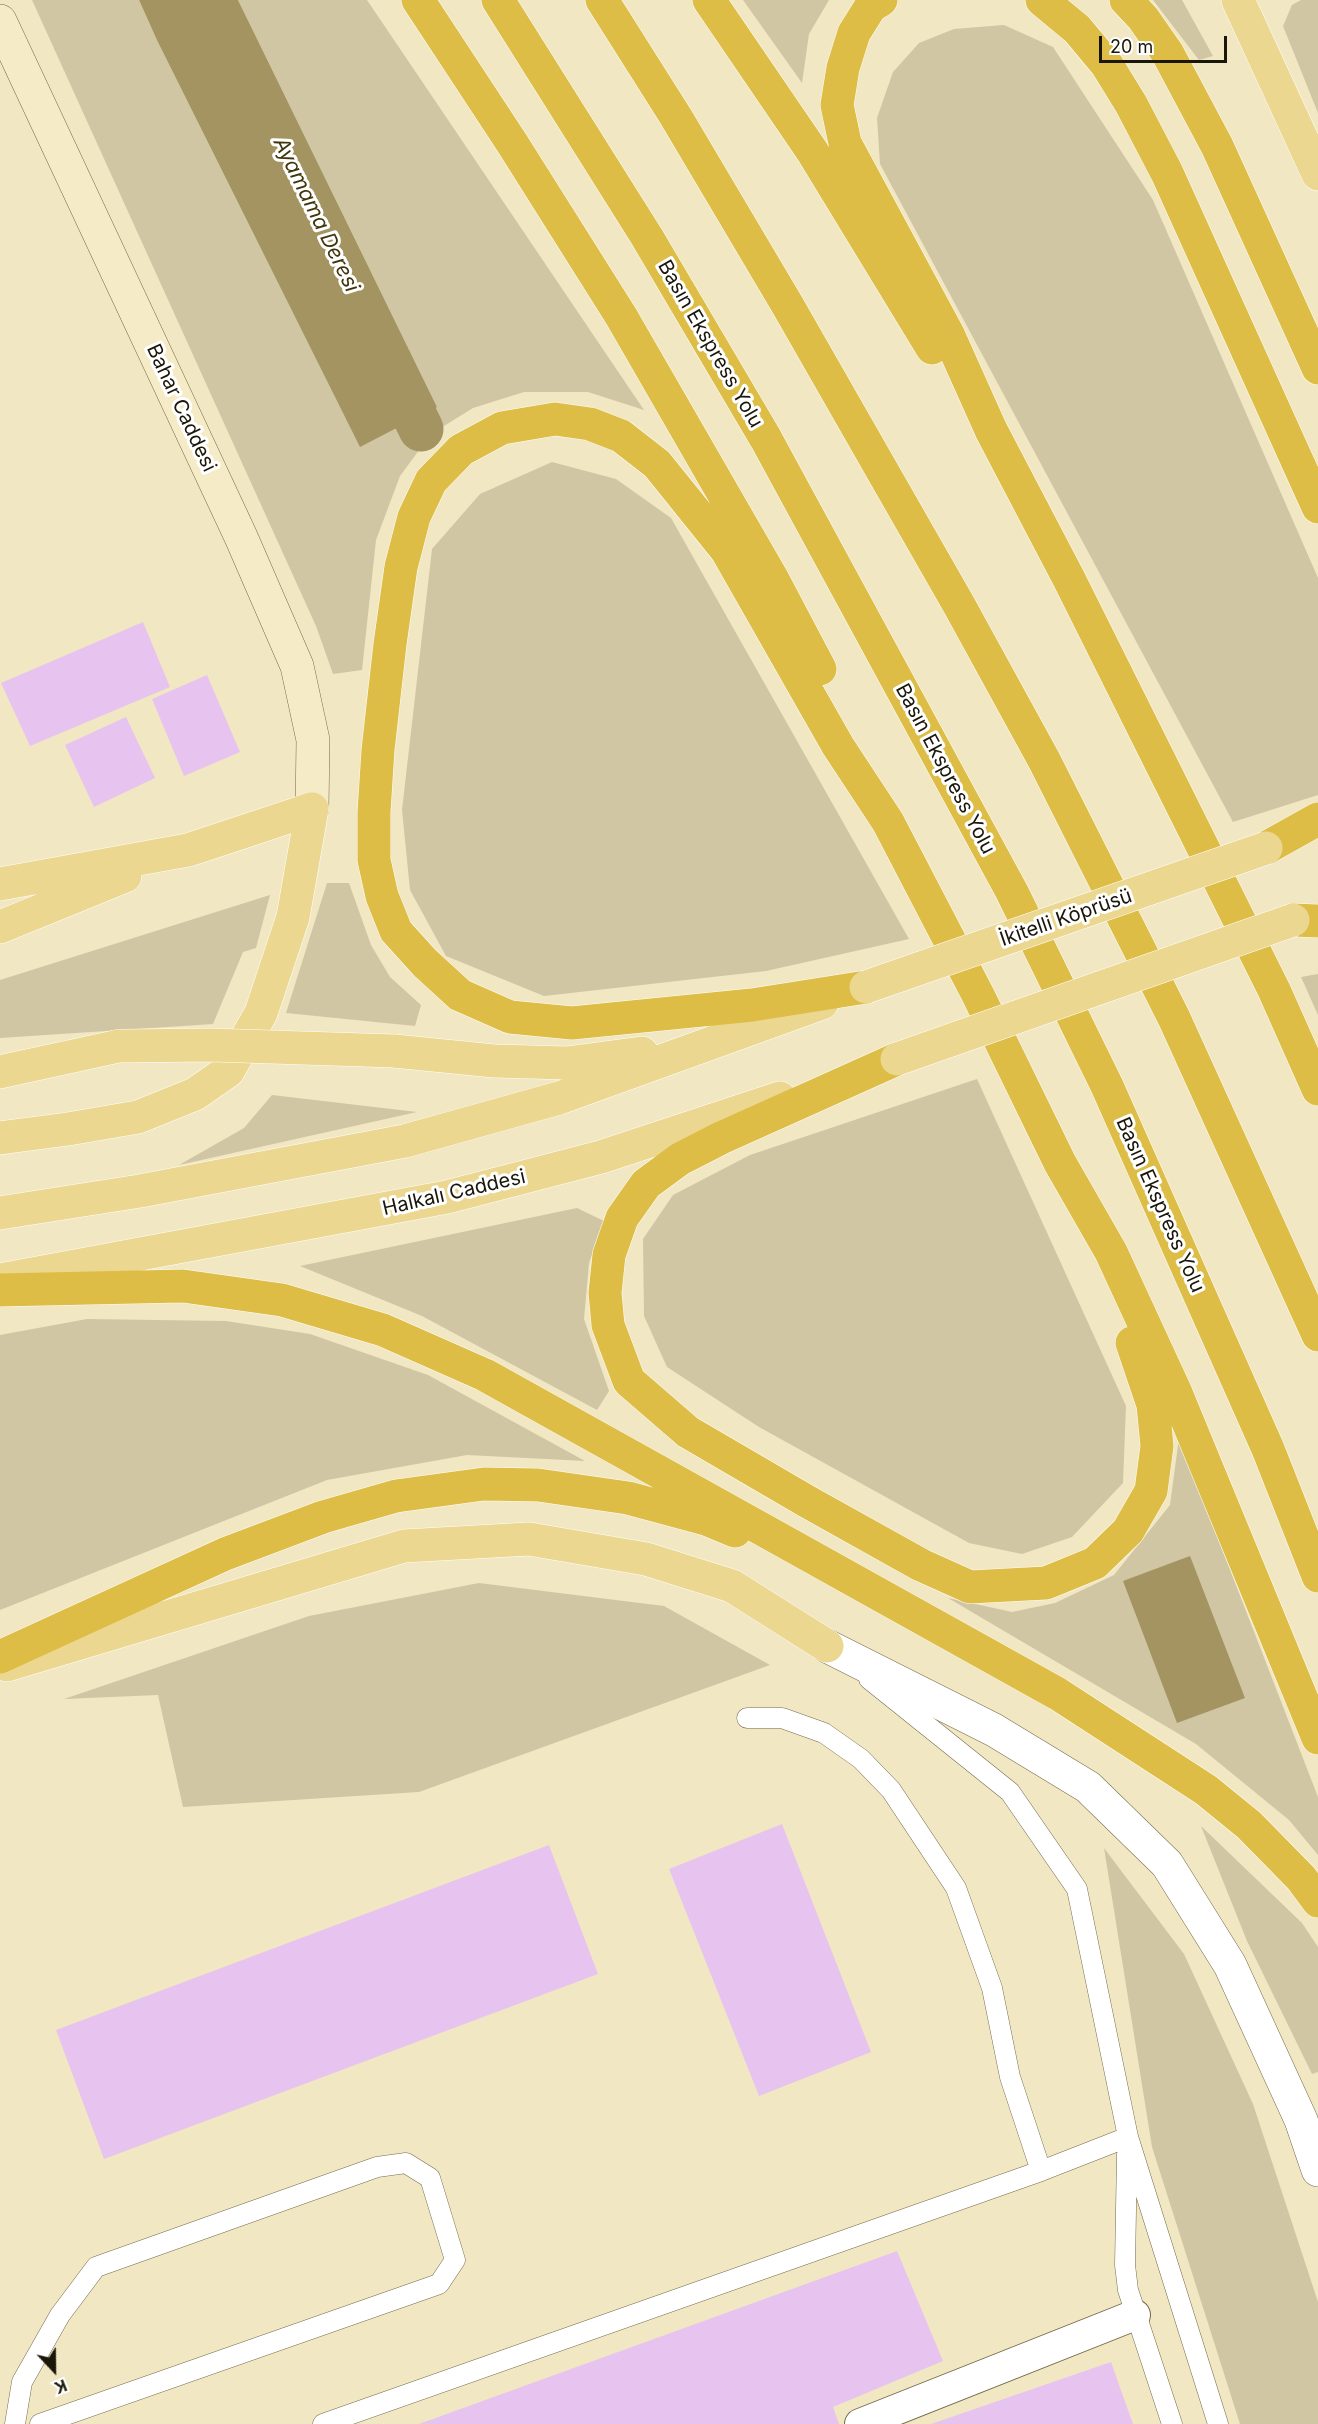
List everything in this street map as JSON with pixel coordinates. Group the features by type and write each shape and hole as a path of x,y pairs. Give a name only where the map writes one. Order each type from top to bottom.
{"highway":[{"path":"418,0 621,316 690,434 858,739 888,822"},
{"name":"Basın Ekspress Yolu","path":"498,0 647,237 766,439 1012,892 1107,1086 1268,1449 1318,1575"},
{"path":"602,0 676,117 794,316 959,605 1044,760 1174,1018 1318,1335"},
{"path":"709,0 812,151 930,345 991,430"},
{"path":"881,0 871,6 854,33 843,68 837,105 845,143 948,334 991,430 1069,579 1274,990 1318,1089"},
{"path":"1041,0 1077,29 1107,65 1131,104 1167,173 1318,507"},
{"path":"1126,0 1143,18 1168,54 1217,146 1318,368"},
{"path":"866,987 752,1005 572,1023 510,1017 460,995 425,963 396,931 382,896 374,860 374,812 378,750 401,567 414,517 431,482 461,450 502,428 555,419 590,424 621,436 657,464 727,551 838,746 888,822 978,995 1060,1163 1111,1252 1176,1393 1318,1738"},
{"path":"1266,849 1318,819"},
{"path":"897,1059 721,1138 680,1159 646,1184 622,1218 609,1255 605,1293 608,1325 629,1382 688,1432 839,1520 921,1565 970,1587 1046,1583 1095,1563 1128,1531 1151,1491 1157,1446 1153,1405 1139,1359 1060,1163"},
{"path":"0,1290 183,1286 282,1300 383,1330 485,1375 1058,1694 1206,1790 1249,1825 1301,1878 1318,1900"},
{"path":"0,1657 225,1554 323,1516 396,1496 484,1484 538,1485 628,1498 706,1519 832,1568"}],"main road":[{"path":"1238,2 1318,174"},
{"name":"Bahar Caddesi","path":"0,21 231,515 297,666 314,740 312,809"},
{"path":"0,927 188,850 312,809 292,917 275,971 261,1013 228,1071 195,1094 138,1117 0,1138"},
{"path":"1266,849 1318,831"},
{"name":"İkitelli Köprüsü","path":"866,987 1266,849"},
{"path":"0,884 188,850"},
{"path":"897,1059 1310,917"},
{"path":"0,1212 140,1191 405,1141 559,1098 703,1044 866,987"},
{"path":"0,1055 119,1046 211,1045 394,1051 494,1061 567,1063 703,1044"},
{"path":"0,1072 119,1046"},
{"name":"Halkalı Caddesi","path":"0,1280 447,1197 601,1157 897,1059"},
{"path":"0,1667 404,1546 529,1539 646,1559 732,1586 827,1646"}],"street":[{"path":"827,1646 994,1730 1088,1787 1167,1864 1230,1965 1301,2120 1318,2170"},
{"path":"860,2424 1135,2314"}],"lane":[{"path":"827,1646 1010,1792 1077,1889 1128,2136 1218,2424"},
{"path":"747,1718 782,1718 824,1733 861,1759 891,1790 956,1888 992,1988 1010,2077 1041,2171"},
{"path":"323,2424 1041,2171 1128,2136"},
{"path":"1128,2136 1125,2265 1128,2290 1172,2424"},
{"path":"15,2424 22,2382 60,2315 96,2267 377,2167 406,2163 430,2178 454,2260 439,2284 40,2424"}],"shaded area":[{"path":"32,0 139,0 156,38 437,407 238,0 367,0 644,410 588,392 524,392 473,408 431,434 400,476 376,540 362,670 333,674 316,626"},
{"path":"743,0 829,0 809,34 802,83"},
{"path":"1153,0 1182,0 1213,56 1199,60"},
{"path":"1301,0 1318,0 1318,113 1283,26 1292,5"},
{"path":"1004,25 1053,47 1153,200 1318,578 1318,795 1233,822 880,164 877,118 893,72 919,43 954,29"},
{"path":"552,462 616,479 671,518 909,939 766,971 544,996 446,956 410,890 402,810 432,549 480,494"},
{"path":"327,883 349,883 371,945 390,977 421,1005 415,1026 286,1013"},
{"path":"270,895 256,948 243,952 213,1024 0,1038 0,980"},
{"path":"1318,974 1318,1015 1301,977"},
{"path":"977,1079 1126,1406 1123,1483 1072,1537 1022,1554 969,1543 759,1427 667,1367 644,1316 643,1239 673,1195 750,1155"},
{"path":"272,1095 417,1112 179,1165 244,1128"},
{"path":"577,1208 604,1221 589,1263 584,1319 609,1391 597,1410 422,1316 300,1266"},
{"path":"87,1319 226,1321 310,1334 428,1375 585,1461 467,1455 327,1480 0,1610 0,1335"},
{"path":"1179,1438 1318,1797 1318,1855 1289,1820 1196,1744 948,1598 1012,1612 1055,1603 1114,1575 1170,1505"},
{"path":"479,1583 664,1606 770,1665 419,1792 183,1807 158,1695 64,1699 309,1616"},
{"path":"1201,1826 1302,1923 1318,1947 1318,2072 1312,2074 1247,1941"},
{"path":"1104,1848 1184,1954 1253,2104 1318,2302 1318,2424 1240,2424 1152,2147"}],"water":[{"path":"139,0 238,0 437,407 360,447"},
{"path":"1190,1556 1245,1698 1177,1723 1123,1581"}],"building":[{"path":"143,622 170,687 30,746 1,683"},
{"path":"207,675 240,752 184,776 152,699"},
{"path":"126,717 155,778 94,807 65,745"},
{"path":"782,1824 871,2052 759,2096 669,1869"},
{"path":"549,1845 598,1974 104,2159 56,2030"},
{"path":"897,2251 943,2361 833,2407 839,2424 419,2424"},
{"path":"1111,2362 1133,2424 931,2424"}],"waterway":[{"name":"Ayamama Deresi","path":"389,364 421,429"}]}
